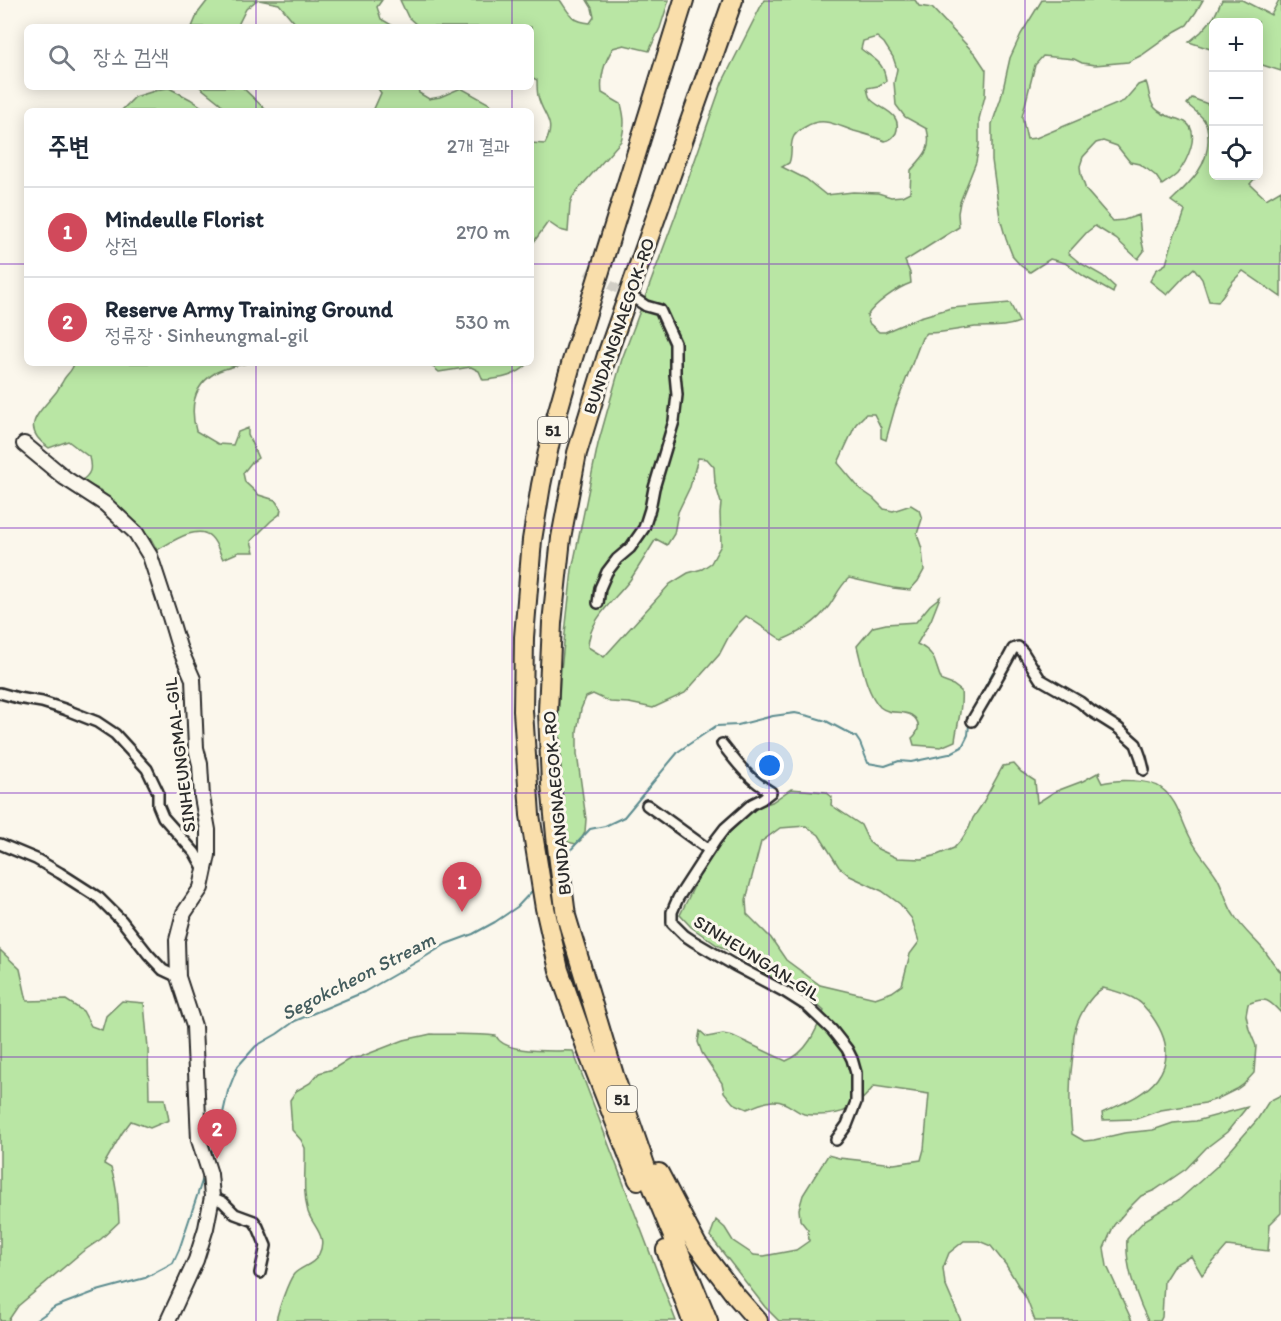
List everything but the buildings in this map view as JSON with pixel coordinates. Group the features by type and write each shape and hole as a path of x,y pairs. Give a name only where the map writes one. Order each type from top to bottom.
{"highway":[{"name":"BUNDANGNAEGOK-RO","path":"684,0 552,432 532,540 524,637 523,700 530,814 545,908 559,970 589,1055 692,1321"},
{"name":"BUNDANGNAEGOK-RO","path":"708,1321 653,1188 614,1076 567,916 559,862 548,711 552,623 561,538 578,453 607,355 733,0"},
{"path":"614,1076 663,1182 696,1245 758,1321"}],"street":[{"path":"598,603 600,588 607,572 630,548 644,528 674,421 677,395 675,343 660,310 646,306 637,300"},
{"name":"SINHEUNGMAL-GIL","path":"24,444 65,478 105,504 136,533 150,556 179,647 193,679 196,748 208,830 208,855 201,888 184,913 177,940 178,977 194,1026 199,1140 210,1174 212,1197 206,1228 196,1260 168,1321"},
{"path":"972,721 1013,650 1018,647 1040,679 1080,702 1118,728 1136,744 1144,770"},
{"path":"0,693 64,709 97,722 115,734 147,769 158,792 158,804 163,817 195,853 205,871"},
{"name":"SINHEUNGAN-GIL","path":"722,744 757,784 771,792 752,804 725,828 678,898 672,912 672,923 693,941 807,1006 832,1030 847,1049 856,1073 856,1102 847,1125 836,1140"},
{"path":"646,805 710,850"},
{"path":"2,849 36,859 99,898 122,921 163,970 178,977"},
{"path":"212,1197 223,1202 235,1214 254,1221 258,1227 266,1246 260,1273"}],"green space":[{"path":"208,0 257,0 246,9 238,24 193,24"},
{"path":"259,0 382,0 377,7 381,19 390,24 295,23 279,4"},
{"path":"400,0 560,0 575,19 590,23 594,17 587,0 669,0 660,28 649,51 624,45 613,48 607,59 602,75 602,93 621,104 624,122 621,141 572,198 568,232 548,222 534,242 534,143 545,144 550,130 538,96 537,80 534,78 534,24 416,24 408,17"},
{"path":"764,0 915,0 919,6 932,8 976,55 986,70 985,96 979,119 979,145 976,162 960,202 959,227 905,261 911,283 886,297 867,316 869,323 879,332 885,332 920,317 951,308 1010,303 1019,322 1003,326 927,333 922,338 895,408 886,440 881,438 881,428 874,414 866,414 856,424 838,463 860,489 884,509 893,511 911,505 919,510 922,519 917,534 922,549 924,570 918,581 910,590 849,578 819,617 802,630 782,640 746,616 729,636 719,655 685,693 653,708 610,702 593,694 586,697 577,731 577,754 586,819 585,832 576,844 563,841 559,788 558,720 560,679 572,570 598,444 622,359 722,83","holes":["877,37 893,57 897,69 894,83 896,105 905,117 927,129 928,147 924,156 911,170 910,192 902,196 891,197 878,193 853,192 826,195 806,179 782,167 789,163 794,136 818,122 830,123 885,141 895,135 896,120 893,115 869,97 867,88 878,86 886,81 881,65 861,49 863,41","698,458 707,459 714,467 715,483 721,503 721,545 711,563 670,584 604,657 588,647 593,628 603,611 630,580 656,539 667,545 674,534 678,512 690,487"]},
{"path":"1042,0 1203,0 1187,25 1128,62 1095,65 1074,59 1043,56 1035,65 1022,117 1027,139 1036,138 1124,101 1138,85 1146,82 1151,102 1155,108 1165,115 1185,122 1190,127 1191,148 1184,163 1177,174 1162,185 1147,169 1130,162 1117,146 1103,141 1096,143 1083,157 1080,166 1086,190 1113,221 1139,215 1144,251 1138,259 1116,239 1095,226 1068,253 1103,276 1115,287 1113,293 1065,263 1050,259 1030,272 1013,257 1000,218 992,160 992,124 1001,98 1010,58 1021,34"},
{"path":"1222,0 1242,0 1271,15 1281,0 1281,71 1263,65 1263,18 1214,17"},
{"path":"1209,23 1209,49 1189,42"},
{"path":"158,90 173,90 204,108 124,108 135,97"},
{"path":"204,90 245,90 264,108 224,108"},
{"path":"379,90 418,90 419,93 429,99 456,90 465,90 494,108 374,108 381,93"},
{"path":"1192,98 1209,104 1209,180 1254,180 1250,184 1266,199 1281,190 1281,297 1243,271 1218,302 1209,301 1202,279 1194,268 1167,295 1150,281 1156,270 1166,264 1175,233 1185,211 1171,201 1197,173 1207,148 1207,126 1187,104"},
{"path":"73,366 236,366 215,373 202,384 195,398 193,414 196,431 218,444 233,445 238,432 248,428 248,435 258,458 243,473 245,482 259,495 275,500 281,509 280,514 251,541 254,552 239,552 223,559 211,537 199,532 176,539 157,550 151,539 100,490 81,481 90,471 89,457 68,441 49,448 40,440 33,426 39,413"},
{"path":"432,366 525,366 508,376 483,380 479,371 471,367 439,372"},
{"path":"940,597 931,620 917,644 932,655 942,681 961,691 960,716 955,741 941,747 914,745 912,738 918,729 918,723 911,715 887,711 875,701 868,686 857,646 873,627 916,622"},
{"path":"1014,764 1021,772 1035,781 1037,803 1054,792 1101,771 1098,775 1102,783 1132,781 1148,783 1161,788 1171,798 1194,844 1217,877 1237,920 1281,972 1281,1013 1267,1001 1259,1000 1248,1004 1246,1015 1256,1046 1254,1073 1244,1084 1205,1103 1161,1110 1136,1119 1103,1120 1102,1113 1139,1095 1152,1085 1165,1061 1165,1044 1159,1027 1139,1002 1126,995 1103,988 1084,1008 1074,1035 1070,1094 1072,1134 1084,1141 1094,1140 1124,1133 1153,1130 1173,1123 1196,1121 1247,1107 1227,1132 1206,1148 1186,1169 1155,1190 1141,1196 1114,1225 1104,1248 1107,1266 1132,1321 1035,1321 1027,1300 1006,1265 991,1246 979,1241 964,1241 949,1253 943,1268 945,1284 961,1321 779,1321 765,1307 710,1236 716,1220 725,1228 733,1241 754,1255 764,1256 796,1250 809,1241 808,1230 800,1220 799,1209 803,1195 828,1155 894,1164 921,1160 929,1094 874,1086 850,1108 828,1115 804,1114 779,1101 767,1102 747,1109 733,1103 724,1092 722,1083 702,1053 698,1042 700,1031 707,1037 723,1034 733,1036 786,1061 800,1053 805,1047 814,1034 824,1011 804,993 766,974 751,961 717,945 691,927 680,915 701,872 721,842 757,807 772,802 791,789 826,792 832,797 831,805 861,825 869,842 878,849 897,858 922,859 954,848 962,839 1003,766","holes":["806,826 819,835 839,867 850,876 882,891 900,904 912,919 919,942 910,954 902,985 892,992 875,998 820,985 786,960 771,938 747,914 746,900 761,842 780,828"]},
{"path":"0,950 20,969 27,1001 66,1000 83,1011 91,1026 102,1030 106,1016 122,1001 144,1003 149,1099 165,1099 169,1120 150,1128 131,1121 104,1164 111,1168 113,1175 119,1222 18,1306 8,1321 0,1321"},
{"path":"431,1034 496,1036 501,1042 520,1049 573,1051 676,1321 276,1321 294,1274 317,1258 322,1242 306,1204 305,1148 292,1130 290,1100 296,1091 310,1083 319,1073 333,1069 351,1058 360,1057 404,1040"},
{"path":"1281,1095 1281,1213 1270,1224 1268,1251 1227,1246 1202,1275 1191,1256 1174,1265 1164,1281 1162,1317 1160,1321 1148,1321 1132,1281 1127,1239 1145,1220 1180,1199 1216,1167 1257,1120 1269,1101"}],"waterway":[{"name":"Segokcheon Stream","path":"973,710 993,672"},
{"name":"Segokcheon Stream","path":"566,855 590,829 605,826 624,817 679,751 716,726 738,725 795,713 809,716 826,721 856,737 868,763 885,766 899,761 911,762 949,754 962,747 968,735 969,724"},
{"name":"Segokcheon Stream","path":"211,1155 228,1091 238,1066 256,1046 295,1021 364,992 446,944 473,934 495,922 517,907 533,890"},
{"name":"Segokcheon Stream","path":"35,1321 55,1307 97,1291 145,1278 173,1263 204,1175"}],"tunnel":[{"path":"587,271 629,296"}],"place":[{"name":"Mindeulle Florist","path":"462,912"},
{"name":"Reserve Army Training Ground","path":"217,1159"}]}
